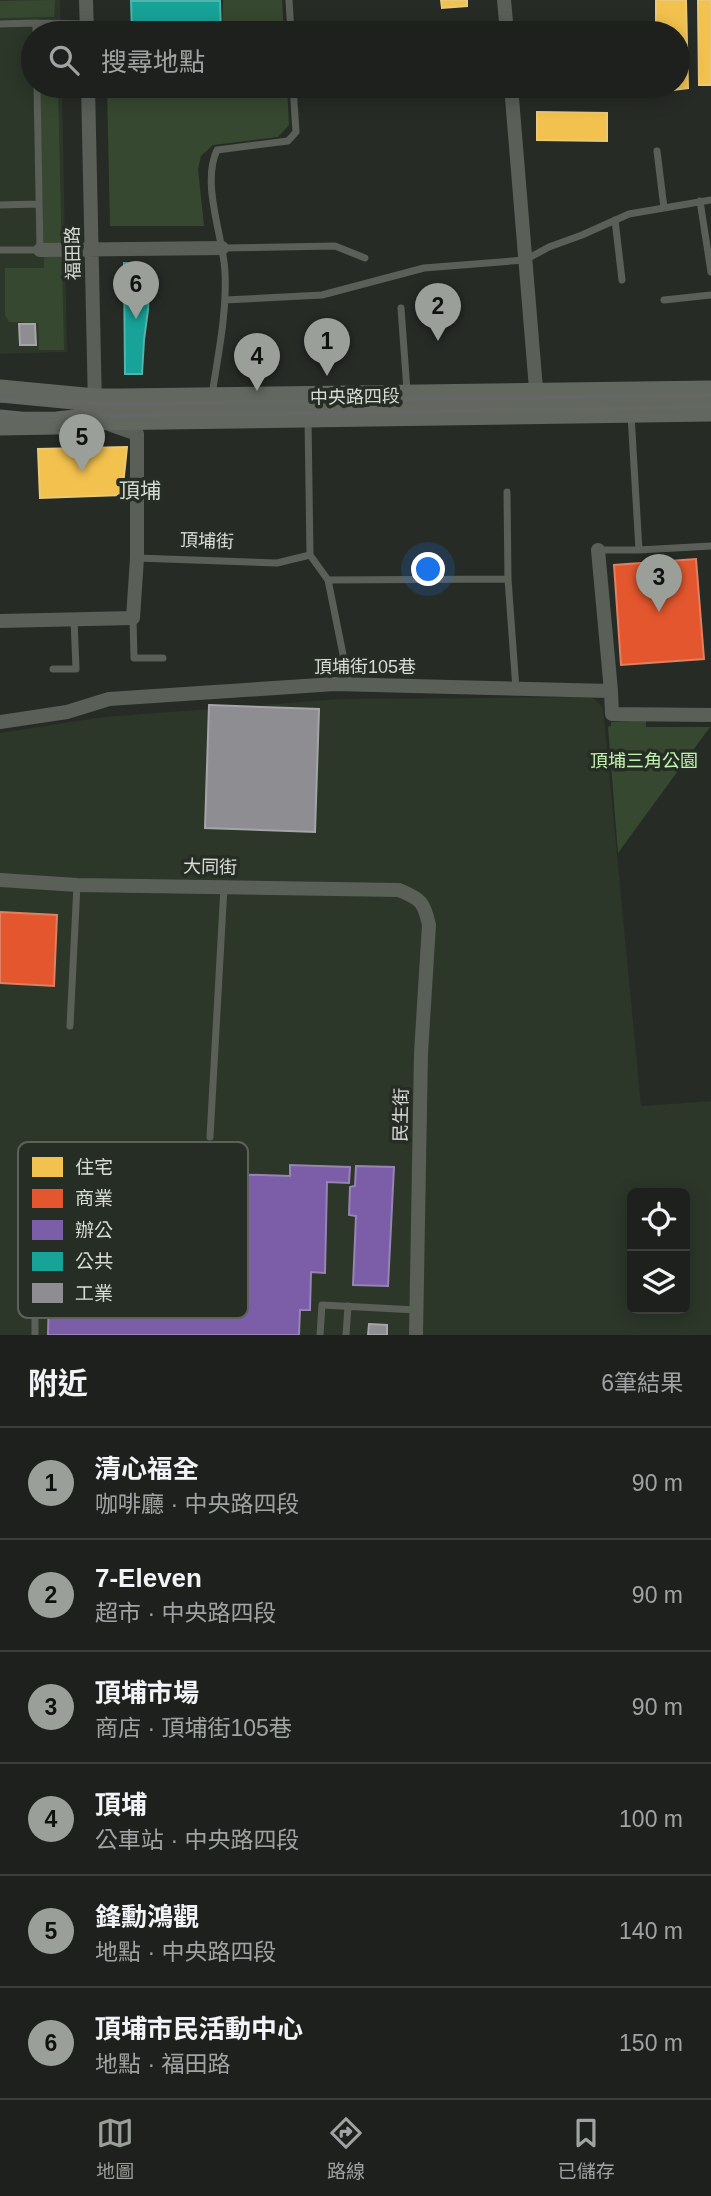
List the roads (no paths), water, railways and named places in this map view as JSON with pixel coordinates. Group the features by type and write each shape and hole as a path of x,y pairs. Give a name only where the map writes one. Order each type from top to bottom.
{"main road":[{"name":"中央路四段","path":"0,391 95,410 631,402 711,410"},
{"name":"中央路四段","path":"631,402 711,392"},
{"name":"中央路四段","path":"0,424 57,423 95,410 212,400 308,407 407,396 537,403"}],"street":[{"path":"86,0 87,21"},
{"path":"504,0 506,21"},
{"name":"福田路","path":"88,98 95,410"},
{"path":"512,98 537,403"},
{"path":"40,250 222,248"},
{"path":"0,621 133,618 137,558 137,434 95,410"},
{"path":"598,550 612,714 711,715"},
{"name":"頂埔街105巷","path":"0,722 67,712 109,699 349,684 611,691"},
{"name":"大同街","path":"0,880 77,885 400,890 419,898"},
{"name":"民生街","path":"416,1335 421,1053 429,925 426,908 419,898"}],"lane":[{"path":"289,0 290,21"},
{"path":"0,24 21,23"},
{"path":"0,250 40,250 37,98"},
{"path":"212,400 225,300 225,270 212,184 213,160 217,150 288,141 296,132 294,98"},
{"path":"657,151 664,208"},
{"path":"225,300 322,295 424,268 525,260 549,247 629,214 711,200"},
{"path":"700,201 711,272"},
{"path":"0,205 38,204"},
{"path":"615,220 622,280"},
{"path":"222,248 335,246 365,258"},
{"path":"664,300 711,295"},
{"path":"401,308 407,396"},
{"path":"631,402 639,550"},
{"path":"308,407 310,555 328,580 349,684"},
{"path":"508,492 509,579 516,689"},
{"path":"598,550 711,546"},
{"name":"頂埔街","path":"137,558 277,563 310,555"},
{"path":"328,580 509,579"},
{"path":"133,618 134,658 163,658"},
{"path":"53,669 76,669 74,620"},
{"path":"70,1026 77,885"},
{"path":"210,1136 224,887"},
{"path":"320,1335 322,1305 416,1310"},
{"path":"346,1335 348,1306"}],"railway":[{"path":"0,400 121,404 711,395"},
{"path":"0,412 121,416 711,407"}],"place":[{"name":"頂埔市民活動中心","path":"136,319"},
{"name":"7-Eleven","path":"438,341"},
{"name":"清心福全","path":"327,376"},
{"name":"頂埔","path":"257,391"},
{"name":"鋒勳鴻觀","path":"82,472"},
{"name":"頂埔市場","path":"659,612"}],"district":[{"name":"頂埔","path":"140,491"}],"park label":[{"name":"頂埔三角公園","path":"644,761"}]}
